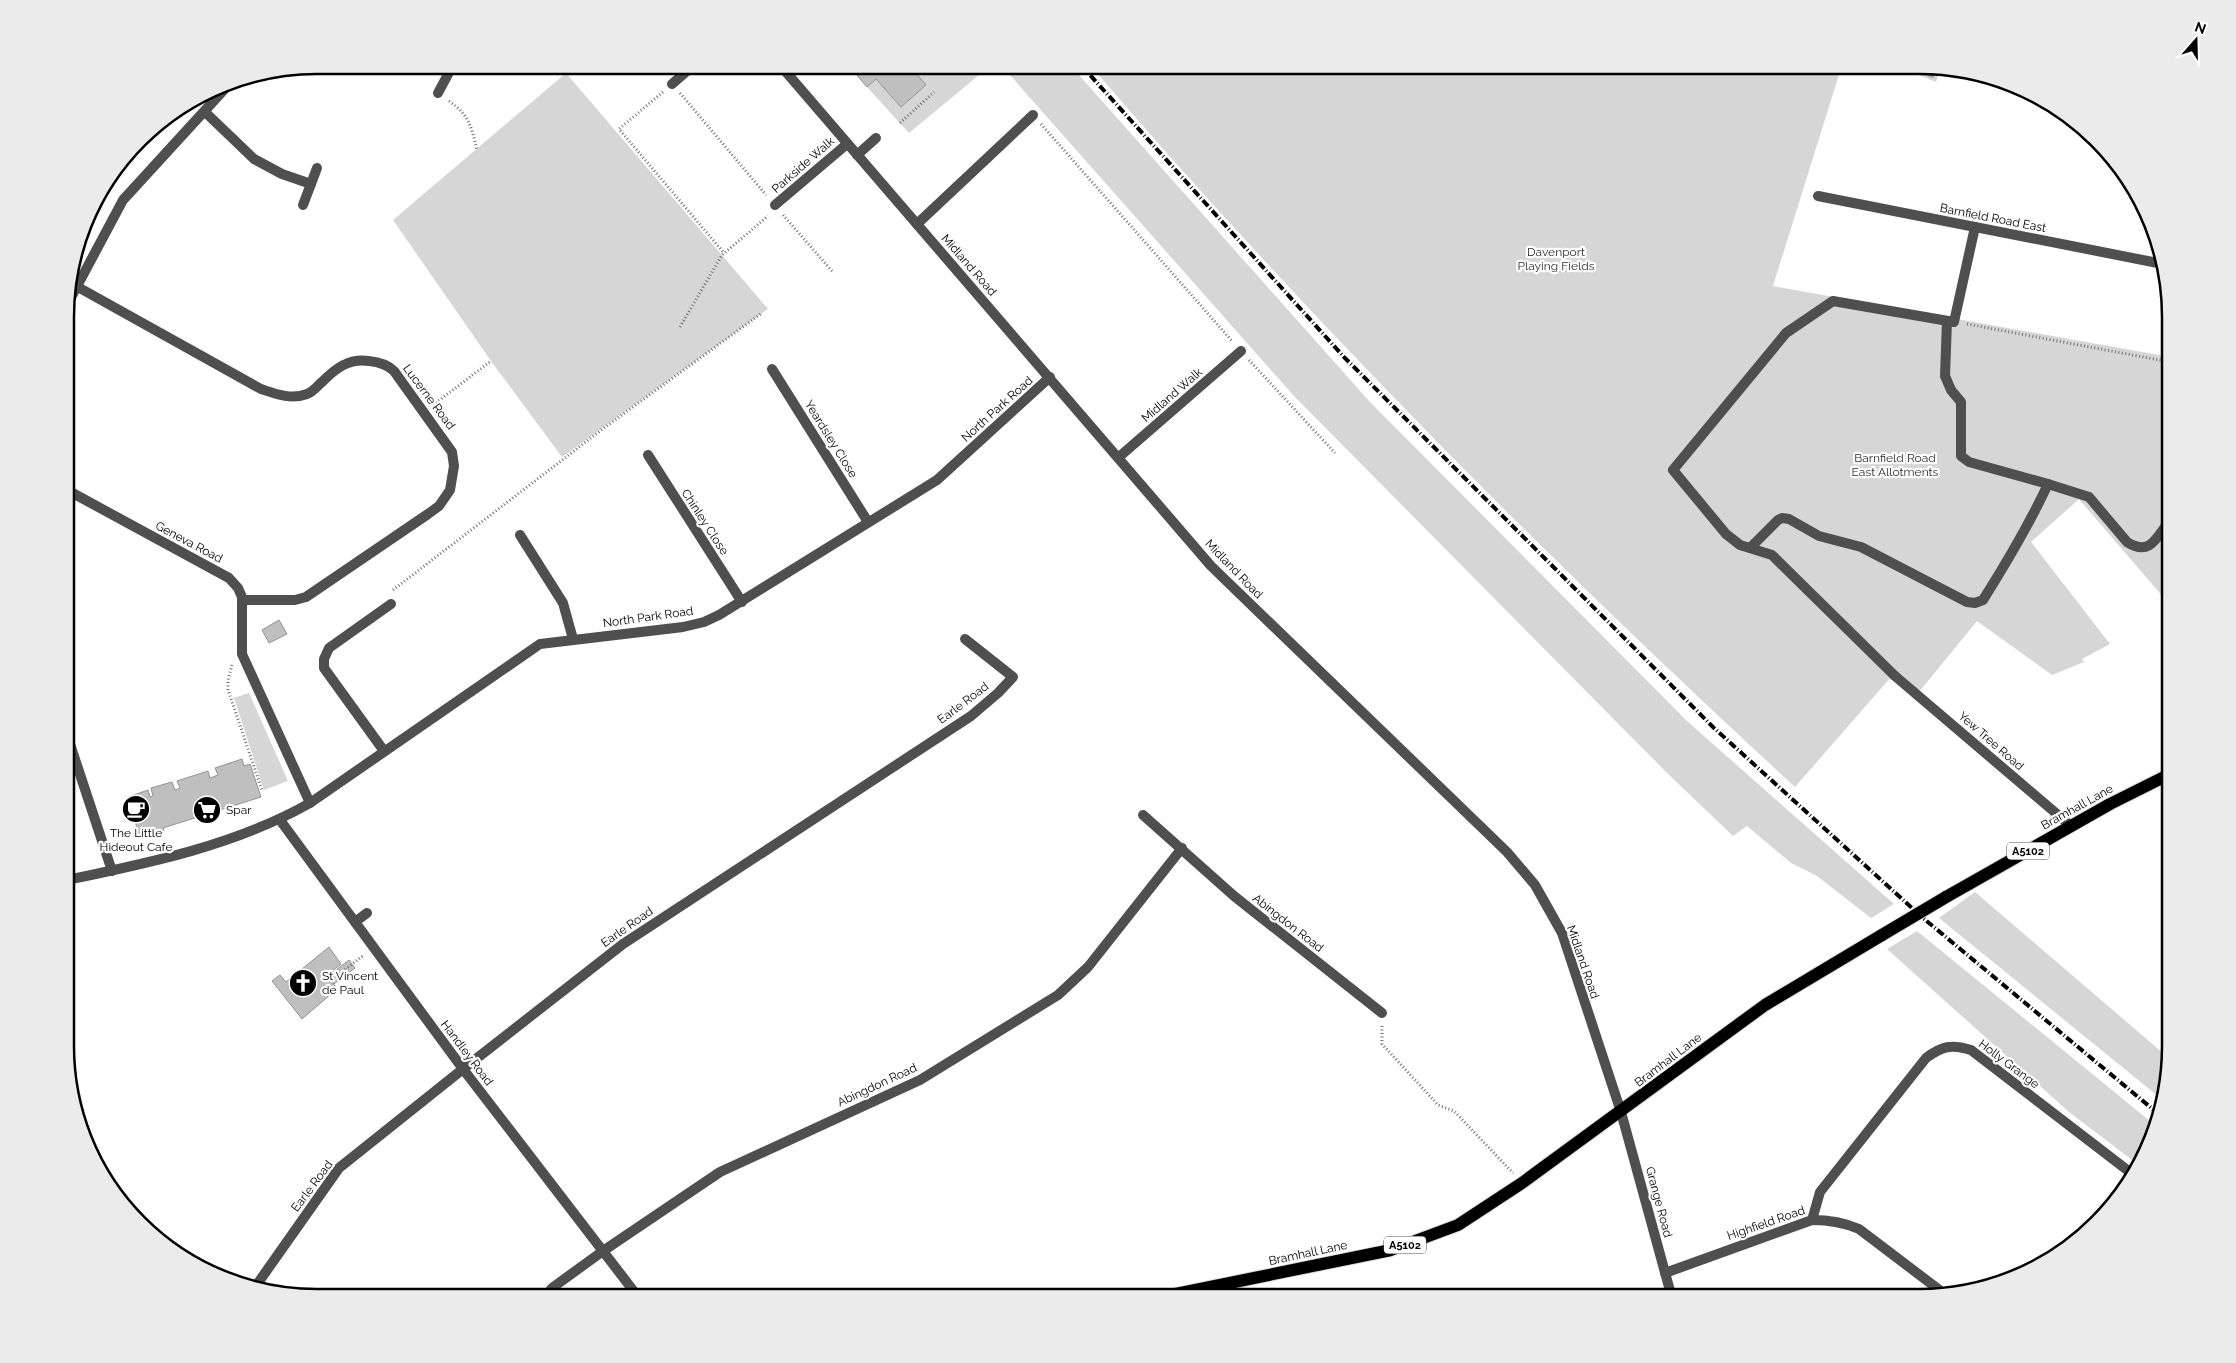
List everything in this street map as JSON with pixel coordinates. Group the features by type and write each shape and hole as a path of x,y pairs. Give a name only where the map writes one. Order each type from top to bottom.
{"main road":[{"name":"Bramhall Lane","path":"1200,1289 1391,1250 1458,1224 1522,1183 1765,1006 1946,897 2070,826 2162,781"}],"street":[{"path":"438,93 448,74"},
{"path":"672,84 684,74"},
{"name":"Midland Road","path":"788,74 1211,566 1507,852 1535,885 1562,933 1621,1112"},
{"path":"76,286 123,200 221,93"},
{"path":"205,112 254,159 282,174 311,184"},
{"path":"917,224 1033,115"},
{"path":"857,155 876,138"},
{"name":"Parkside Walk","path":"776,207 847,144"},
{"path":"303,205 316,168"},
{"name":"Barnfield Road East","path":"1818,196 2156,263"},
{"path":"1975,227 1951,321 1945,376 1951,390 1960,402 1961,456 1969,462 2089,497 2127,542 2135,548 2149,546 2162,530"},
{"name":"Lucerne Road","path":"76,286 261,389 292,397 305,394 345,363 364,360 384,364 394,371 452,452 454,466 452,485 447,496 439,506 306,597 295,600 242,600"},
{"name":"Yew Tree Road","path":"1951,321 1833,301 1786,333 1779,340 1673,470 1726,534 1740,545 1772,555 1895,676 2070,826"},
{"name":"Midland Walk","path":"1119,458 1242,352"},
{"name":"Yeardsley Close","path":"772,369 868,522"},
{"name":"North Park Road","path":"74,878 201,848 280,820 310,804 540,644 683,627 704,622 742,602 937,480 1050,378"},
{"name":"Chinley Close","path":"648,455 742,602"},
{"path":"1750,548 1778,520 1782,518 1789,519 1819,536 1861,547 1967,602 1978,603 1982,600 2011,557 2033,518 2048,484"},
{"name":"Geneva Road","path":"74,494 229,578 238,588 242,600"},
{"path":"520,535 563,603 573,639"},
{"path":"242,600 242,654 310,804"},
{"path":"384,751 324,668 323,662 330,648 391,604"},
{"name":"Earle Road","path":"258,1282 339,1168 463,1069 622,944 971,716 998,693 1013,677 965,639"},
{"path":"74,756 112,870"},
{"name":"Abingdon Road","path":"1143,814 1234,896 1382,1013"},
{"name":"Handley Road","path":"280,820 463,1069 632,1289"},
{"name":"Abingdon Road","path":"551,1289 603,1251 720,1172 920,1080 1058,995 1088,967 1182,848"},
{"path":"355,922 367,912"},
{"name":"Holly Grange","path":"1812,1220 1820,1192 1926,1058 1938,1049 1948,1046 1971,1050 2128,1171"},
{"name":"Grange Road","path":"1621,1112 1669,1289"},
{"name":"Highfield Road","path":"1665,1273 1812,1220 1836,1221 1859,1230 1937,1289"}],"path":[{"path":"724,253 619,129 672,84 832,272"},
{"path":"900,122 934,92"},
{"path":"438,93 466,116 470,123 477,150"},
{"path":"1033,115 1242,352 1335,453"},
{"path":"680,327 724,253 776,207"},
{"path":"391,604 386,595 629,410 762,313"},
{"path":"1951,321 2162,361"},
{"path":"424,412 491,362"},
{"path":"241,640 230,670 228,684 262,790"},
{"path":"331,980 374,948"},
{"path":"1382,1013 1382,1044 1438,1105 1454,1111 1522,1183"}],"green space":[{"path":"567,74 768,309 562,457 491,361 393,220"},
{"path":"917,74 980,74 909,133 867,87 876,79 901,107 926,85"},
{"path":"1009,74 1078,74 1369,401 1687,721 1894,904 1871,918 1817,876 1791,863 1747,826 1733,836 1665,771 1294,396"},
{"path":"1098,74 1839,74 1773,286 2162,356 2162,596 2079,499 2031,542 2110,644 2082,659 2084,662 2052,675 1977,621 1919,692 1891,677 1795,787 1611,614 1521,526 1344,346 1173,160"},
{"path":"1917,74 1938,74 1936,82"},
{"path":"249,693 288,781 264,790 234,698"},
{"path":"1975,892 2162,1052 2158,1096 1939,918"},
{"path":"1917,931 2150,1121 2133,1161 2069,1112 1887,949"}],"building":[{"path":"856,74 917,74 926,85 901,107 876,79 867,87"},
{"path":"279,620 287,634 269,643 262,630"},
{"path":"242,759 244,766 250,764 261,797 163,828 164,830 140,838 128,797 148,790 150,797 153,796 151,788 172,782 175,790 180,788 177,781 208,771 210,778 218,775 215,768"},
{"name":"St Vincent de Paul","path":"329,947 341,964 327,975 337,989 302,1019 272,981 280,975 286,982"},
{"path":"349,960 355,968 334,984 328,976"}],"railway":[{"path":"1089,74 1343,356 1714,728 1923,918 2154,1110"}],"place":[{"name":"The Little Hideout Cafe","path":"136,809"},
{"name":"Spar","path":"207,810"},
{"name":"St Vincent de Paul","path":"303,983"}],"park label":[{"name":"Davenport Playing Fields","path":"1556,259"},
{"name":"Barnfield Road East Allotments","path":"1895,465"}]}
